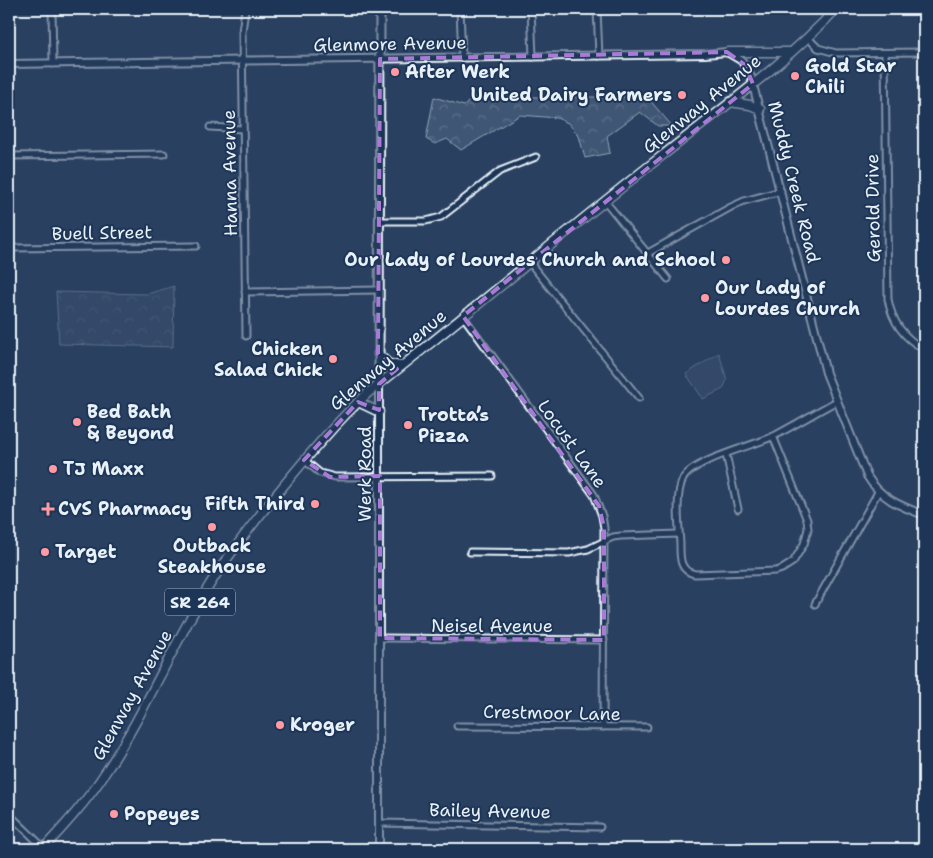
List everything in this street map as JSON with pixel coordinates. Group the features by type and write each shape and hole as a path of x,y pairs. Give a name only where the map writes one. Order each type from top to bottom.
{"main road":[{"name":"Werk Road","path":"379,384 380,9"},
{"name":"Glenway Avenue","path":"43,849 75,814 106,773 134,727 202,598 226,559 242,536 341,418 379,384 462,316 753,84 836,9"},
{"path":"727,52 790,52"},
{"path":"730,102 750,105 760,109"},
{"path":"378,354 389,364 401,366"},
{"path":"358,402 379,412"}],"street":[{"path":"52,9 53,64"},
{"name":"Hanna Avenue","path":"245,9 242,32 242,61 246,336"},
{"path":"460,9 462,58"},
{"path":"531,9 533,57"},
{"path":"597,9 599,56"},
{"path":"807,37 818,48 836,53 924,52"},
{"path":"727,52 736,56 745,64 753,84"},
{"name":"Glenmore Avenue","path":"9,64 599,56 714,54 727,52"},
{"name":"Gerold Drive","path":"885,53 888,299 892,316 902,332 924,349"},
{"name":"Muddy Creek Road","path":"753,84 826,373 837,401 868,476 878,492 894,503 924,515"},
{"path":"210,127 243,129"},
{"path":"9,156 164,154"},
{"path":"380,221 426,221 440,217 500,171 536,157"},
{"path":"648,253 731,207 744,201 781,191"},
{"path":"605,201 668,278"},
{"name":"Buell Street","path":"9,248 196,246"},
{"path":"530,262 639,398"},
{"path":"245,292 379,290"},
{"name":"Locust Lane","path":"462,316 594,495 602,516 604,528 603,727"},
{"name":"Werk Road","path":"379,384 379,849"},
{"path":"772,436 808,525 804,544 793,562 776,571 690,573 680,561 679,491 683,478 691,469 698,465 772,436 837,401"},
{"path":"726,454 738,509"},
{"path":"304,460 320,473 330,477 492,476"},
{"path":"814,604 878,492"},
{"path":"470,552 569,553 588,549 604,543 613,537 679,534"},
{"name":"Neisel Avenue","path":"380,638 604,640"},
{"name":"Crestmoor Lane","path":"457,726 647,727"},
{"path":"9,814 43,849"},
{"name":"Bailey Avenue","path":"379,823 600,827"}],"highlighted area":[{"path":"727,52 745,65 753,84 463,316 599,506 604,528 604,640 380,638 380,476 330,477 304,460 358,402 379,410 379,384 397,369 378,354 380,59"}],"green space":[{"path":"434,97 464,106 473,97 647,97 672,126 658,126 640,112 607,136 610,153 585,158 579,136 568,123 557,118 520,115 461,150 447,139 435,144 426,139"},
{"path":"174,286 173,347 59,344 56,292 147,294"},
{"path":"719,353 727,380 723,389 703,399 686,374"}],"place":[{"name":"After Werk","path":"395,72"},
{"name":"Gold Star Chili","path":"795,76"},
{"name":"United Dairy Farmers","path":"682,95"},
{"name":"Our Lady of Lourdes Church and School","path":"726,260"},
{"name":"Our Lady of Lourdes Church","path":"705,298"},
{"name":"Chicken Salad Chick","path":"333,359"},
{"name":"Bed Bath & Beyond","path":"77,422"},
{"name":"Trotta’s Pizza","path":"408,425"},
{"name":"TJ Maxx","path":"53,469"},
{"name":"Fifth Third","path":"315,504"},
{"name":"CVS Pharmacy","path":"48,509"},
{"name":"Outback Steakhouse","path":"212,527"},
{"name":"Target","path":"45,552"},
{"name":"Kroger","path":"280,725"},
{"name":"Popeyes","path":"114,814"}]}
